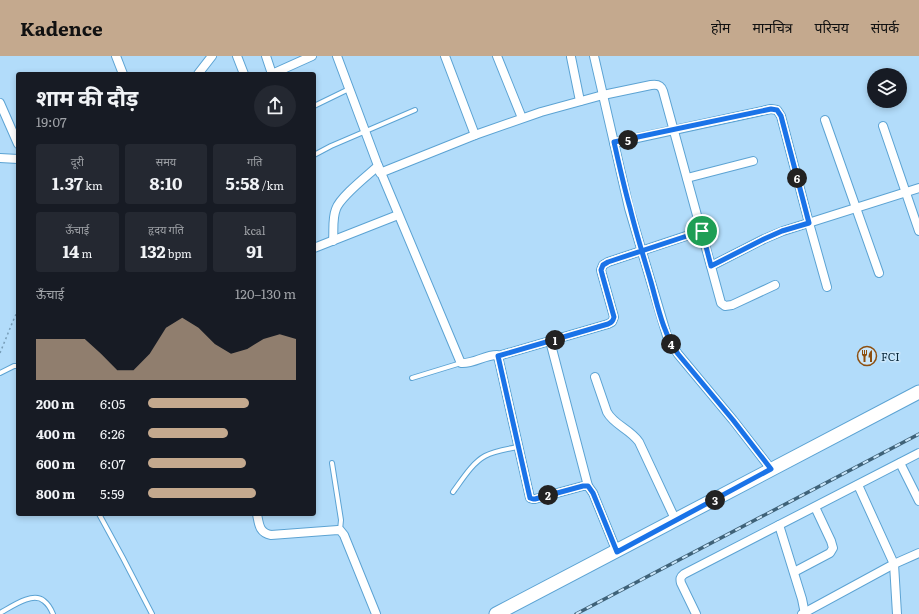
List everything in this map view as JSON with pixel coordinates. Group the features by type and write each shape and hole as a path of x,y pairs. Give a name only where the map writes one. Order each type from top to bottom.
{"main road":[{"path":"496,614 617,552 771,469 919,392"}],"street":[{"path":"116,56 122,72"},
{"path":"200,72 212,56"},
{"path":"237,56 243,72"},
{"path":"266,56 271,72"},
{"path":"276,72 312,56"},
{"path":"337,56 379,170 461,363 466,363 491,355 498,356 612,322 614,317 602,274 603,265 608,262 702,231"},
{"path":"445,56 475,135"},
{"path":"497,56 522,118"},
{"path":"594,56 629,208 671,344 771,469"},
{"path":"571,57 580,101"},
{"path":"333,240 334,216 338,204 344,197 379,170 541,112 603,95 651,85 658,85 662,88 721,304 725,306 732,305 775,284"},
{"path":"0,103 16,139"},
{"path":"614,142 771,109 777,110 781,116 809,223 828,286"},
{"path":"825,120 879,273"},
{"path":"883,126 919,231"},
{"path":"0,158 16,159"},
{"path":"687,178 753,161"},
{"path":"711,266 782,231 919,188"},
{"path":"316,247 398,215"},
{"path":"550,341 588,486 593,493 617,552"},
{"path":"498,356 529,496 531,499 588,486"},
{"path":"595,377 609,416 635,436 639,442 676,521"},
{"path":"696,614 681,583 681,577 919,453"},
{"path":"900,463 919,501"},
{"path":"858,485 894,564 897,614"},
{"path":"794,572 830,553 833,548 815,507"},
{"path":"258,516 262,531 271,535 340,530 344,535 376,614"},
{"path":"779,525 794,572 804,613 894,564 919,553"}],"lane":[{"path":"316,105 349,89"},
{"path":"316,154 415,110"},
{"path":"412,378 461,363"},
{"path":"0,373 16,366"},
{"path":"453,492 479,459 485,455 518,447"},
{"path":"332,463 341,520 340,530"},
{"path":"100,516 152,614"},
{"path":"0,607 1,612 28,598 40,598 48,604 53,614"}],"path":[{"path":"0,353 16,314"}],"railway":[{"path":"576,614 919,434"}],"place":[{"name":"FCI","path":"867,356"}],"route":[{"path":"702,231 642,251 608,262 603,265 601,270 614,317 612,322 498,356 530,498 535,499 586,485 588,486 593,493 617,552 771,469 733,420 678,354 667,336 664,325 642,251 629,208 614,142 771,109 777,110 781,116 809,223 782,231 711,266 702,231"}]}
